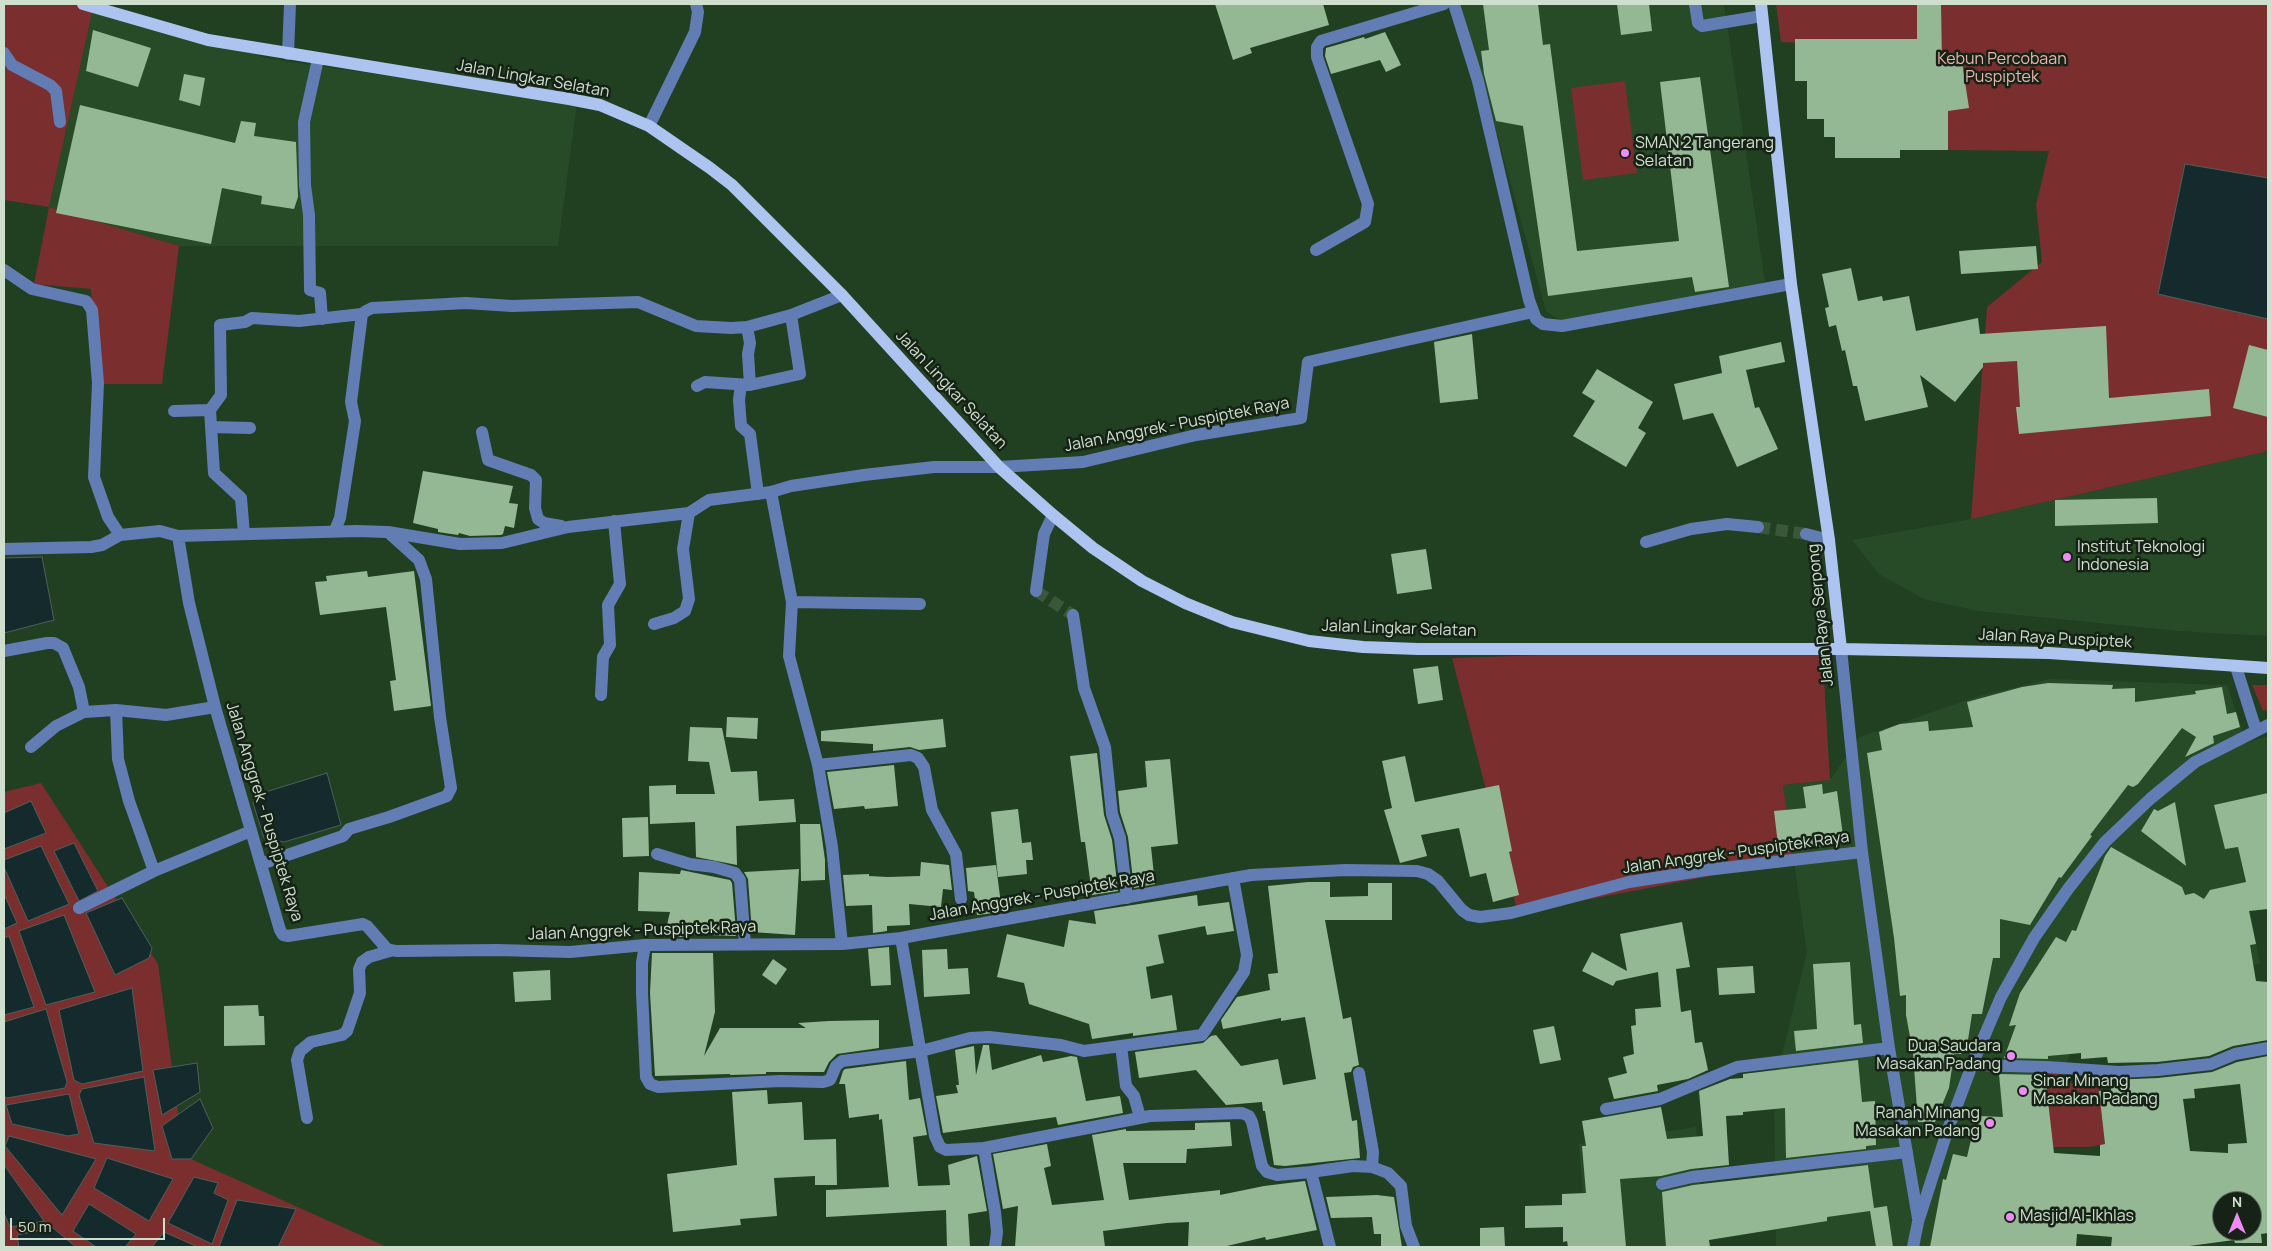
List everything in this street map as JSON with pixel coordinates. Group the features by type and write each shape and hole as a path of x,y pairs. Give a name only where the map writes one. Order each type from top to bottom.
{"main road":[{"name":"Jalan Lingkar Selatan","path":"84,4 208,40 600,105 648,126 732,185 842,296 999,467 1053,516 1093,548 1142,581 1185,603 1232,622 1309,642 1418,649 1841,649"},
{"name":"Jalan Raya Serpong","path":"1762,10 1791,284 1829,540 1841,649"},
{"name":"Jalan Raya Puspiptek","path":"1841,649 2049,653 2268,668"}],"street":[{"path":"288,54 290,4"},
{"path":"648,126 695,32 698,12 696,4"},
{"path":"1316,250 1365,222 1368,204 1317,56 1317,47 1321,41 1444,4"},
{"path":"1454,4 1478,80 1536,319 1543,324 1562,326 1791,284"},
{"path":"1695,4 1698,23 1702,26 1762,10"},
{"path":"4,53 12,65 50,85 56,91 60,122"},
{"path":"318,59 304,122 305,185 309,215 310,290 320,293 322,319"},
{"path":"5,274 32,289 86,301 92,310 98,383 94,477 108,516 120,535"},
{"path":"244,534 241,498 214,473 210,410 221,395 220,325 245,322 252,318 299,321 322,319 362,314 372,308 466,303 512,306 638,302 696,326 747,327 791,315 842,296"},
{"name":"Jalan Anggrek - Puspiptek Raya","path":"1533,312 1308,362 1301,418 1196,435 1083,462 999,467 934,467 873,474 791,486 772,492 709,500 689,513 568,527 502,543 460,544 388,532 335,530 178,536 189,603 215,707 284,935 295,936 363,924 390,951 497,950 570,952 645,945 842,944 901,938 1233,878 1290,872 1417,871 1428,874 1438,881 1462,910 1469,915 1480,917 1511,913 1629,882 1706,870 1862,852"},
{"path":"335,530 340,518 354,421 352,402 362,314"},
{"path":"697,386 705,382 746,385 800,374 791,315"},
{"path":"747,327 750,343 746,385 739,400 741,426 750,434 758,494"},
{"path":"174,411 210,410"},
{"path":"211,427 250,428"},
{"path":"482,432 488,460 531,475 536,480 534,508 538,519 544,523 568,527"},
{"path":"772,492 792,602 789,656 818,765 832,847 842,944"},
{"path":"654,624 674,618 685,611 689,599 683,550 689,513"},
{"path":"1036,591 1044,534 1053,516"},
{"path":"601,695 603,657 610,645 608,605 620,584 614,521"},
{"path":"1646,542 1690,528 1727,524 1758,527"},
{"path":"4,549 91,547 102,545 120,535 160,531 178,536"},
{"path":"261,864 343,836 349,828 388,817 447,796 451,788 440,717 426,579 419,560 388,532"},
{"path":"1806,534 1829,540"},
{"path":"792,602 920,604"},
{"path":"1073,615 1084,688 1105,747 1112,814 1120,838 1127,898"},
{"path":"4,652 47,643 54,643 63,648 80,687 84,712"},
{"name":"Jalan Raya Serpong","path":"1841,649 1862,852 1889,1048 1918,1222"},
{"path":"2236,666 2256,730"},
{"path":"31,747 56,726 84,712 116,710 166,715 215,707"},
{"path":"116,710 118,758 129,801 154,871"},
{"path":"1913,1247 1918,1222 1947,1132 1972,1065 2001,997 2034,938 2068,889 2105,842 2150,799 2195,762 2268,725"},
{"path":"818,765 911,755 918,758 924,767 932,810 956,854 961,899"},
{"path":"79,908 154,871 251,831"},
{"path":"658,854 690,864 714,867 735,873 740,880 745,944"},
{"path":"645,945 642,964 642,993 646,1077 650,1084 658,1087 780,1081 823,1082 830,1080 836,1066 842,1061 921,1051 970,1038 988,1037 1061,1045 1084,1051 1202,1035 1244,972 1247,955 1233,878"},
{"path":"901,938 937,1143 946,1150 984,1148 1140,1117 1242,1113 1249,1116 1252,1122 1262,1166 1267,1172 1277,1175 1353,1166 1372,1167 1388,1172 1401,1186 1406,1226 1414,1247"},
{"path":"307,1118 297,1060 300,1051 311,1042 342,1035 347,1031 360,993 359,969 362,962 369,957 390,951"},
{"path":"1122,1046 1126,1086 1134,1096 1140,1117"},
{"path":"1606,1109 1660,1099 1737,1067 1889,1048"},
{"path":"1972,1065 2047,1067 2119,1072 2158,1070 2211,1064 2235,1054 2268,1048"},
{"path":"1359,1073 1372,1152 1372,1167"},
{"path":"984,1148 995,1212 997,1232 995,1247"},
{"path":"1662,1184 1692,1177 1907,1152"},
{"path":"1311,1172 1330,1247"}],"shaded area":[{"path":"94,4 270,59 577,103 558,246 179,246 49,207"},
{"name":"SMAN 2 Tangerang Selatan","path":"1461,4 1724,4 1765,282 1562,322 1546,311"},
{"name":"Institut Teknologi Indonesia","path":"2268,451 2268,636 2179,631 1978,611 1924,599 1879,574 1852,540 1971,519"},
{"path":"2050,679 2227,685 2247,743 2268,736 2268,852 2241,861 2260,964 2194,974 2144,891 2045,1110 1972,1240 1970,1247 1776,1247 1774,1088 1807,952 1783,785 1830,780 1860,737 1979,696"},
{"path":"1696,1127 1706,1247 1587,1247 1579,1144"}],"green space":[{"path":"4,4 94,4 49,207 4,200"},
{"name":"Kebun Percobaan Puspiptek","path":"1776,4 2268,4 2268,451 1971,519 1987,307 2042,262 2036,205 2049,151 1948,150 1933,47 1781,42"},
{"path":"1625,81 1637,173 1583,180 1571,88"},
{"path":"49,207 179,246 162,384 97,384 91,289 34,284"},
{"path":"1822,646 1830,780 1783,785 1794,860 1518,913 1452,658"},
{"path":"2252,685 2268,685 2268,710 2263,711"},
{"path":"41,783 158,964 184,1156 387,1247 4,1247 4,792"},
{"path":"2044,1070 2064,1075 2065,1084 2098,1081 2105,1144 2088,1147 2053,1147"}],"water":[{"path":"2185,164 2268,178 2268,319 2158,294"},
{"path":"42,557 54,620 4,633 4,558"},
{"path":"327,773 341,825 284,842 264,838 253,803 259,794"},
{"path":"31,801 46,833 4,849 4,813"},
{"path":"74,843 98,891 79,901 54,851"},
{"path":"41,846 69,904 28,921 4,867 4,860"},
{"path":"4,894 17,923 4,929"},
{"path":"122,898 152,948 149,958 115,975 86,913"},
{"path":"64,915 95,992 46,1005 19,931"},
{"path":"9,936 34,1007 4,1015 4,938"},
{"path":"132,988 143,1071 82,1084 74,1080 59,1010"},
{"path":"46,1009 67,1082 65,1088 7,1098 4,1096 4,1022"},
{"path":"197,1063 200,1092 162,1115 153,1070"},
{"path":"144,1077 155,1151 94,1143 79,1095 82,1089"},
{"path":"69,1094 79,1134 68,1136 12,1124 6,1105"},
{"path":"200,1099 213,1128 191,1159 172,1159 162,1126"},
{"path":"9,1136 96,1159 62,1215 5,1146"},
{"path":"107,1158 173,1179 149,1221 94,1188"},
{"path":"4,1165 44,1221 10,1227 4,1213"},
{"path":"194,1177 218,1183 214,1193 228,1200 212,1244 168,1223"},
{"path":"237,1200 296,1209 278,1247 219,1247"},
{"path":"89,1204 136,1234 125,1247 96,1247 73,1231"},
{"path":"53,1228 76,1247 19,1247 17,1235"},
{"path":"164,1232 198,1247 152,1247"}],"building":[{"path":"1215,4 1323,4 1329,25 1250,48 1252,53 1233,60"},
{"path":"1483,4 1538,4 1543,45 1550,44 1577,251 1679,241 1660,82 1700,77 1729,287 1695,292 1692,277 1548,296 1523,126 1496,121 1484,74 1481,51 1489,50"},
{"path":"1617,4 1649,4 1652,31 1621,35"},
{"path":"1917,4 1941,4 1942,65 1962,62 1969,108 1948,111 1948,150 1900,150 1900,158 1835,158 1835,137 1824,137 1824,119 1807,119 1807,81 1795,81 1795,39 1917,39"},
{"path":"93,30 151,48 138,87 86,71"},
{"path":"1385,32 1401,65 1386,72 1380,60 1331,74 1325,56 1326,48 1364,37 1365,39"},
{"path":"184,74 205,78 200,106 179,100"},
{"path":"80,105 235,143 241,121 256,123 254,136 296,142 298,197 294,209 261,204 262,196 222,188 211,244 56,213"},
{"path":"2036,246 2038,269 1961,274 1959,251"},
{"path":"1851,268 1858,301 1882,296 1883,301 1909,296 1916,331 1978,318 1980,334 2106,326 2109,398 2209,389 2211,416 2019,434 2016,407 2020,407 2017,361 1983,363 1983,367 1955,402 1920,375 1928,407 1865,421 1857,386 1853,386 1845,350 1842,351 1836,325 1829,327 1825,308 1829,307 1822,274"},
{"path":"1472,334 1478,399 1440,403 1434,342"},
{"path":"1781,342 1785,362 1746,370 1755,408 1759,407 1778,449 1737,467 1713,413 1683,420 1674,384 1722,373 1719,356"},
{"path":"2249,345 2268,350 2268,417 2233,408"},
{"path":"1597,369 1653,402 1638,428 1646,433 1626,467 1573,436 1595,401 1582,393"},
{"path":"423,471 513,486 509,503 518,504 514,528 505,526 501,535 470,536 459,533 458,535 438,532 438,529 413,523"},
{"path":"2157,498 2158,523 2055,526 2055,500"},
{"path":"1426,549 1432,589 1397,594 1391,554"},
{"path":"367,571 368,577 414,571 431,706 394,711 390,681 396,680 386,607 320,615 315,582 327,581 326,576"},
{"path":"1438,666 1443,700 1418,704 1413,669"},
{"path":"2048,683 2113,685 2112,689 2135,688 2135,702 2196,694 2195,691 2222,687 2227,714 2236,712 2240,727 2213,736 2214,743 2185,757 2196,737 2182,728 2138,784 2133,787 2128,785 2090,835 2092,836 2061,878 2059,877 2030,925 2000,919 2000,958 1993,958 1982,1014 1972,1014 1968,1040 1964,1040 1961,1054 1954,1054 1949,1088 1935,1122 1918,1122 1913,1053 1906,1015 1906,995 1900,996 1894,938 1867,753 1882,750 1879,732 1889,728 1900,724 1928,721 1929,731 1973,727 1967,702 2022,687"},
{"path":"727,717 758,718 757,739 726,737"},
{"path":"943,719 946,747 919,750 910,747 873,751 873,744 821,741 821,731"},
{"path":"690,727 722,728 731,772 757,771 759,801 794,799 796,822 736,826 737,865 696,857 695,822 650,824 649,786 676,785 676,794 715,794 709,762 688,761"},
{"path":"1097,753 1104,815 1112,840 1118,891 1092,895 1085,842 1081,842 1070,756"},
{"path":"1405,756 1415,802 1499,785 1512,851 1509,852 1519,895 1493,902 1486,873 1470,877 1459,828 1421,835 1427,856 1400,863 1384,810 1392,808 1382,761"},
{"path":"1170,759 1178,844 1151,847 1155,884 1134,888 1128,837 1120,812 1118,791 1147,787 1145,761"},
{"path":"894,765 898,806 865,809 864,806 834,809 827,772"},
{"path":"1822,784 1823,794 1837,791 1844,843 1779,853 1774,811 1806,808 1803,787"},
{"path":"2268,793 2268,909 2249,911 2256,944 2250,945 2256,981 2268,982 2268,1040 2233,1046 2209,1056 2157,1062 2108,1063 2107,1057 2081,1059 2081,1053 2048,1056 2048,1059 2004,1058 2016,1025 2009,1026 2020,993 2056,937 2066,942 2072,930 2076,931 2105,856 2111,847 2182,887 2185,895 2194,893 2204,899 2210,890 2246,882 2238,847 2225,849 2214,805"},
{"path":"2175,802 2186,866 2141,831 2154,809 2158,811"},
{"path":"1018,809 1022,843 1031,842 1033,860 1026,860 1027,874 998,877 991,812"},
{"path":"648,817 649,856 623,857 622,818"},
{"path":"800,824 820,824 825,860 825,880 801,881"},
{"path":"921,862 949,865 952,890 943,889 941,907 909,904 910,925 887,926 887,931 873,933 872,905 846,906 843,875 920,876"},
{"path":"996,865 1002,912 977,915 974,892 968,891 966,868"},
{"path":"799,869 795,935 752,932 748,879 744,872"},
{"path":"681,870 730,880 732,883 736,931 733,931 736,936 684,934 688,937 664,937 670,912 638,911 639,872 680,874"},
{"path":"1330,882 1330,897 1368,896 1368,883 1392,883 1392,920 1325,920 1343,1019 1351,1017 1359,1065 1353,1067 1351,1072 1344,1073 1352,1121 1357,1120 1360,1158 1285,1166 1274,1165 1262,1102 1226,1105 1196,1070 1139,1078 1135,1052 1203,1043 1211,1036 1216,1035 1241,1066 1278,1059 1283,1085 1316,1079 1305,1017 1281,1021 1281,1018 1223,1029 1221,1020 1237,997 1270,990 1268,974 1278,973 1268,886"},
{"path":"1197,895 1198,906 1229,902 1234,931 1207,935 1205,926 1158,935 1164,963 1146,967 1151,999 1172,995 1177,1030 1133,1036 1133,1033 1092,1039 1089,1024 1029,1004 1024,983 997,977 1007,934 1064,947 1069,920 1096,924 1094,911"},
{"path":"1682,922 1690,967 1676,969 1681,1012 1691,1010 1695,1043 1702,1042 1708,1070 1688,1079 1657,1085 1658,1091 1614,1099 1608,1078 1627,1073 1623,1057 1634,1054 1631,1026 1636,1025 1635,1009 1661,1007 1658,972 1616,981 1613,986 1582,971 1592,952 1627,971 1620,934"},
{"path":"889,947 891,985 871,986 868,949"},
{"path":"947,949 948,969 968,968 970,994 924,997 922,950"},
{"path":"652,953 713,953 715,1012 704,1056 720,1028 806,1028 798,1023 829,1021 879,1020 879,1048 837,1054 829,1062 824,1072 655,1076 650,993"},
{"path":"773,959 787,969 776,985 762,975"},
{"path":"1850,962 1854,1025 1861,1024 1863,1043 1796,1051 1794,1031 1817,1029 1813,964"},
{"path":"1753,966 1755,993 1719,995 1717,968"},
{"path":"550,970 551,1000 515,1002 513,972"},
{"path":"258,1005 259,1016 264,1016 265,1045 224,1046 224,1006"},
{"path":"1554,1026 1561,1060 1540,1064 1533,1030"},
{"path":"983,1045 989,1045 992,1070 1041,1055 1043,1062 1071,1056 1077,1057 1086,1101 1120,1096 1123,1113 1058,1125 1056,1117 943,1133 936,1096 958,1093 956,1085 959,1085 955,1050 974,1046 976,1075"},
{"path":"2268,1056 2268,1233 2262,1234 2262,1191 2212,1191 2212,1241 2227,1241 2182,1247 2111,1247 2112,1237 2077,1234 2076,1247 1930,1247 1943,1179 1946,1180 1953,1154 1967,1157 1974,1127 1978,1128 1979,1116 2003,1117 1999,1074 2045,1075 2054,1153 2100,1156 2100,1145 2105,1144 2099,1091 2111,1090 2110,1080 2158,1078 2212,1072 2237,1062","holes":["2240,1084 2247,1143 2228,1144 2228,1153 2190,1151 2183,1099 2195,1098 2194,1089"]},
{"path":"1858,1060 1862,1102 1875,1101 1876,1145 1866,1146 1866,1149 1786,1158 1785,1108 1743,1112 1743,1115 1726,1116 1729,1165 1691,1169 1661,1176 1620,1179 1626,1247 1568,1247 1567,1241 1563,1242 1563,1227 1525,1228 1525,1206 1562,1205 1562,1194 1586,1193 1582,1146 1586,1146 1582,1121 1661,1107 1667,1139 1703,1136 1699,1091 1730,1079 1743,1078 1743,1074"},
{"path":"906,1061 909,1100 920,1098 927,1135 913,1137 918,1186 950,1185 948,1165 977,1156 987,1211 968,1214 970,1247 947,1247 946,1210 826,1217 826,1190 889,1187 882,1119 879,1120 879,1114 849,1118 845,1084 839,1084 843,1071 845,1069"},
{"path":"767,1090 768,1104 802,1102 804,1140 836,1139 837,1185 815,1185 815,1176 774,1178 777,1216 740,1219 741,1225 673,1232 667,1174 737,1165 732,1092"},
{"path":"1230,1122 1232,1146 1187,1149 1186,1163 1123,1163 1129,1200 1220,1190 1220,1195 1264,1186 1305,1181 1317,1230 1266,1240 1265,1237 1227,1247 1188,1247 1189,1222 1167,1223 1103,1231 1105,1247 1015,1247 1018,1206 1003,1209 993,1154 1047,1144 1051,1166 1044,1168 1052,1205 1104,1200 1092,1135 1126,1129 1126,1131 1195,1130 1195,1123"},
{"path":"1868,1165 1874,1208 1887,1206 1893,1247 1876,1247 1870,1211 1827,1217 1827,1221 1709,1240 1710,1247 1666,1247 1662,1192 1693,1185"},
{"path":"1377,1195 1394,1197 1402,1247 1381,1247 1381,1234 1374,1234 1372,1217 1331,1218 1326,1197"},
{"path":"1504,1227 1505,1247 1480,1247 1480,1228"},
{"path":"2234,1241 2262,1241 2262,1243 2235,1243"}],"tunnel":[{"path":"1758,527 1806,534"},
{"path":"1036,591 1073,615"}],"place":[{"name":"SMAN 2 Tangerang Selatan","path":"1625,153"},
{"name":"Institut Teknologi Indonesia","path":"2067,557"},
{"name":"Dua Saudara Masakan Padang","path":"2011,1056"},
{"name":"Sinar Minang Masakan Padang","path":"2023,1091"},
{"name":"Ranah Minang Masakan Padang","path":"1990,1123"},
{"name":"Masjid Al-Ikhlas","path":"2010,1217"}]}
